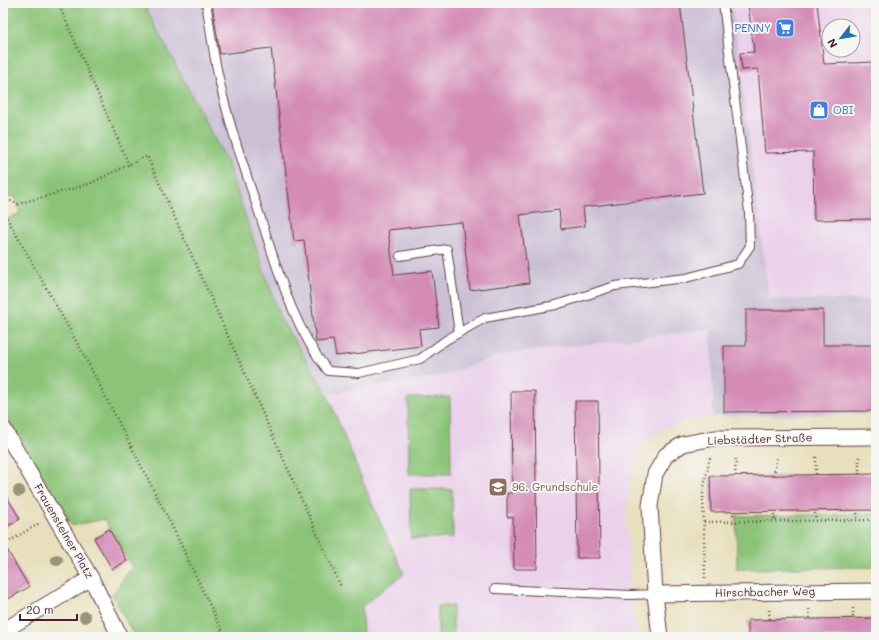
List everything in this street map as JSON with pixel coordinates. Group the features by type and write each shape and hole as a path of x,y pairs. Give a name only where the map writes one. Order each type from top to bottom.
{"street":[{"name":"Frauensteiner Platz","path":"3,428 91,578 120,637"},
{"name":"Liebstädter Straße","path":"660,637 655,594 650,506 655,474 666,455 683,444 715,438 876,437"},
{"path":"3,631 91,578"},
{"name":"Hirschbacher Weg","path":"655,594 876,591"}],"lane":[{"path":"206,3 216,68 238,146 279,273 297,319 316,355 328,371 359,373 420,359 485,318 556,305 615,286 686,278 738,264 750,246 749,212 723,3"},
{"path":"400,256 447,249 459,333"},
{"path":"495,589 631,595 655,594"}],"path":[{"path":"58,3 129,165"},
{"path":"3,198 18,204 89,184 147,156 341,587"},
{"path":"3,211 89,364 170,522 225,637"},
{"path":"816,455 816,474"},
{"path":"859,474 860,455"},
{"path":"735,476 736,456"},
{"path":"774,475 777,456"},
{"path":"706,593 703,492 710,457"},
{"path":"857,512 857,520"},
{"path":"815,513 816,520"},
{"path":"3,545 54,514"},
{"path":"733,514 733,522"},
{"path":"774,514 775,521"},
{"path":"704,522 876,520"}],"shaded area":[{"path":"143,3 732,3 769,299 876,300 876,414 713,416 711,329 500,355 441,376 327,394 280,318 227,163"},
{"path":"732,3 876,3 876,300 769,299"},
{"name":"96. Grundschule","path":"711,329 713,416 688,420 662,429 640,447 632,471 626,509 631,595 637,637 363,637 362,606 404,574 372,504 327,394 441,376 500,355"}],"green space":[{"path":"3,3 143,3 227,163 280,318 327,394 372,504 404,574 362,606 363,637 135,637 112,595 132,567 104,519 72,526 3,410 3,221 20,213 15,196 9,197 3,183"},
{"path":"450,397 451,474 409,474 408,398"},
{"path":"410,489 452,489 453,538 411,539"},
{"path":"876,514 876,567 737,569 736,516"},
{"path":"438,606 453,606 453,637 438,637"}],"building":[{"path":"212,3 680,3 703,193 583,207 585,226 561,229 559,210 520,215 529,283 470,290 462,222 388,230 394,275 432,271 439,327 419,329 421,346 336,356 333,340 316,342 304,240 294,241 271,48 220,54"},
{"name":"OBI","path":"748,3 817,3 821,38 821,58 823,58 824,64 876,62 876,219 814,220 813,152 765,153 758,69 742,70 740,53 754,52"},
{"path":"746,310 823,310 823,345 876,345 876,411 724,412 724,346 746,346"},
{"path":"511,391 535,391 537,569 514,569 513,517 507,517 507,493 512,493"},
{"path":"575,401 598,401 600,558 577,558"},
{"path":"876,474 876,510 711,512 710,476"},
{"path":"3,490 20,519 3,529"},
{"path":"109,529 127,561 112,569 94,538"},
{"path":"3,543 29,587 3,602"},
{"path":"876,618 876,637 748,637 748,620"}],"place":[{"name":"PENNY","path":"785,28"},
{"name":"OBI","path":"819,110"},
{"name":"96. Grundschule","path":"498,487"}]}
